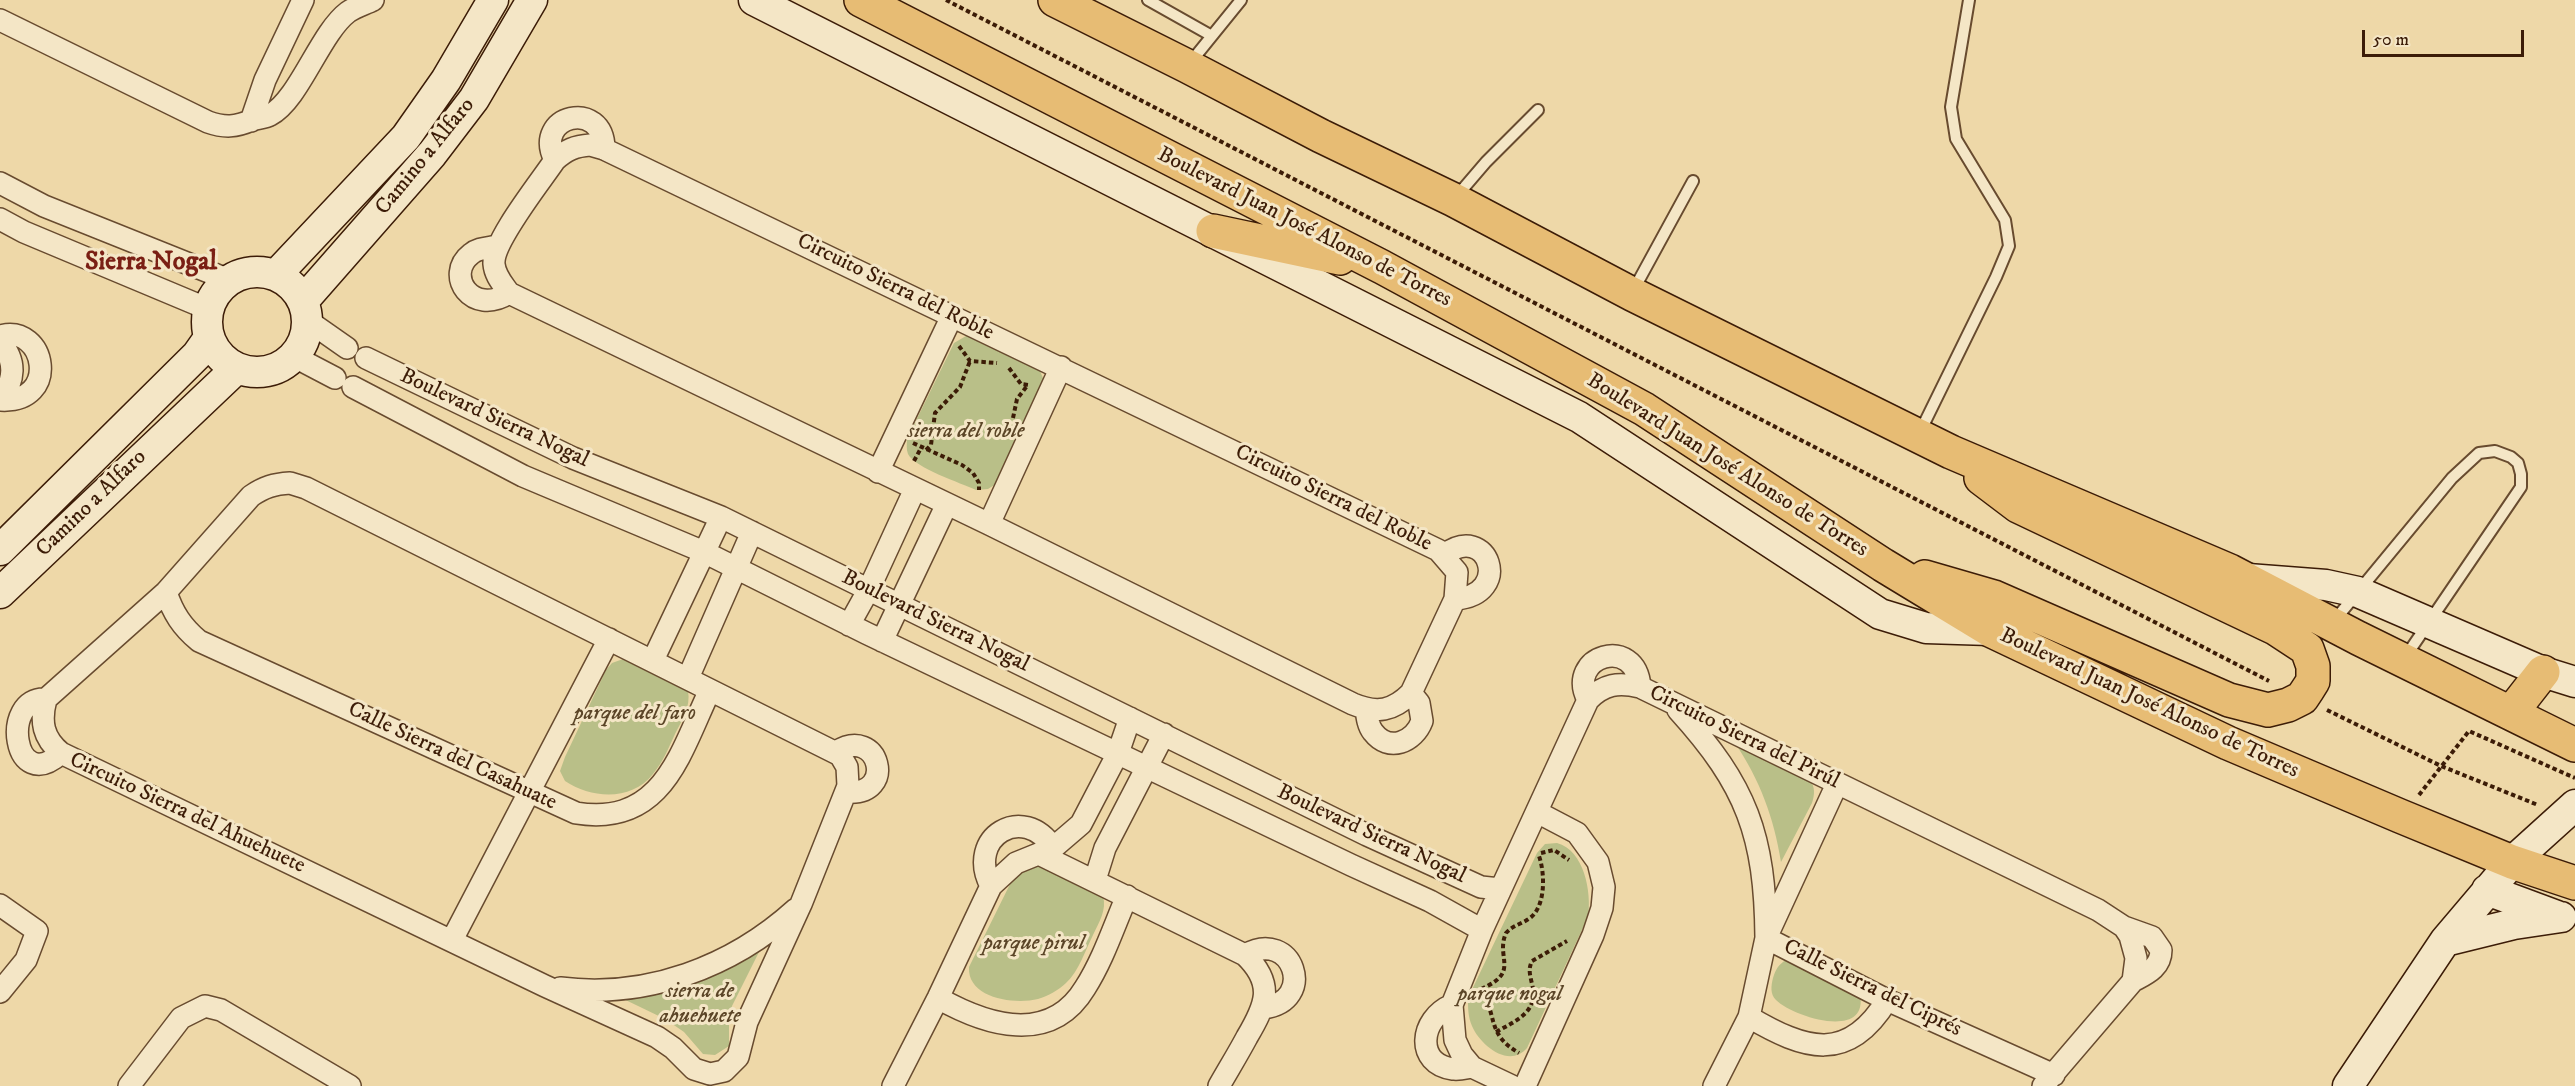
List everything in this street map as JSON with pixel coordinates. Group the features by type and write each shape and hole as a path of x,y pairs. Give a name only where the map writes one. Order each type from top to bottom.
{"main road":[{"name":"Boulevard Juan José Alonso de Torres","path":"861,0 1382,267 1644,409 1883,565 1990,630 2228,743 2512,862 2575,883"},
{"path":"1055,0 1321,136 1454,200 1632,294 1918,436 2248,579 2332,624 2575,745"},
{"path":"1213,231 1382,267"},
{"path":"1883,565 1994,597 2229,700 2268,710 2288,705 2302,698 2313,681 2313,666 2307,649 2275,628 2018,506 1995,490 1951,452"},
{"path":"2511,713 2543,672"}],"street":[{"path":"251,120 265,80 303,0"},
{"path":"0,20 208,122 219,126 232,126 244,125 251,120 271,115 286,101 337,25 349,11 373,0"},
{"name":"Camino a Alfaro","path":"276,275 406,137 446,80 494,0"},
{"name":"Camino a Alfaro","path":"305,311 474,99 532,0"},
{"path":"754,0 1579,417 1880,614 1926,628 1990,630"},
{"path":"555,160 550,144 551,135 562,121 570,118 588,119 596,124 604,140 604,149"},
{"name":"Circuito Sierra del Roble","path":"497,246 555,160 565,151 578,146 590,145 604,149 1061,367 1444,555 1457,572 1455,598 1411,693"},
{"path":"0,183 44,206 229,280"},
{"path":"0,219 209,324"},
{"path":"509,293 489,302 470,296 461,279 465,261 471,254 497,246 494,267 509,293 989,524 1366,710 1388,710 1411,693 1419,703 1422,721 1413,737 1405,742 1386,742 1372,731 1366,710"},
{"path":"305,311 304,339 294,356 281,365 267,371 237,368 225,361 216,351 209,324 216,293 229,280 252,272 276,275 296,291 305,311 347,348"},
{"path":"878,472 952,315"},
{"name":"Camino a Alfaro","path":"0,550 197,355 209,324"},
{"path":"0,336 18,336 29,342 37,352 41,364 37,382 25,397 12,401 0,400 12,381 13,369 11,358 0,342"},
{"name":"Boulevard Sierra Nogal","path":"294,356 523,476 704,552 882,641 1430,901 1482,930"},
{"name":"Boulevard Sierra Nogal","path":"366,358 573,458 752,532 1377,840 1481,887 1500,889"},
{"path":"989,524 1061,367"},
{"name":"Camino a Alfaro","path":"0,593 237,368"},
{"path":"60,753 45,763 27,762 12,752 5,736 12,710 28,700 46,699 166,592 250,496 275,484 290,483 306,488 836,752 845,746 865,747 878,763 878,773 867,790 857,793 846,792"},
{"path":"849,625 915,489"},
{"path":"882,641 947,504"},
{"path":"653,660 720,517"},
{"path":"688,678 752,532"},
{"path":"1444,555 1461,546 1470,546 1479,550 1489,561 1490,570 1484,587 1468,597 1455,598"},
{"path":"2248,579 2326,585 2358,592 2543,672 2575,682"},
{"name":"Calle Sierra del Casahuate","path":"166,592 172,611 184,629 199,641 576,813 594,816 613,815 631,809 648,799 671,771 710,690"},
{"path":"452,940 609,639"},
{"path":"1512,1086 1472,1067 1462,1055 1455,1040 1452,1005 1500,889 1588,700 1583,687 1584,678 1593,662 1611,655 1629,661 1639,677 1640,687"},
{"name":"Circuito Sierra del Pirúl","path":"1588,700 1599,690 1612,684 1640,687 2098,910 2124,927 2134,946 2136,958 2133,981 2048,1080"},
{"name":"Circuito Sierra del Ahuehuete","path":"46,699 42,713 44,731 52,746 60,753 545,986 657,1037 700,1072 710,1074 724,1071 738,1057 747,1022 801,904 846,792 849,775 847,767 836,752"},
{"name":"Calle Sierra del Ciprés","path":"1671,703 1722,763 1744,803 1758,846 1766,891 1766,938 2048,1080"},
{"path":"893,1086 938,998 991,885 1016,863 1046,851 1081,824 1118,753 1130,718"},
{"path":"1095,880 1105,848 1164,734"},
{"path":"1714,1086 1749,1017 1766,938 1837,784"},
{"path":"2348,1086 2445,941 2512,862 2569,810"},
{"path":"1525,1086 1593,934 1602,908 1604,887 1598,862 1576,832 1537,812"},
{"path":"991,885 986,876 984,855 993,838 1001,831 1020,826 1030,828 1040,832 1046,851 1095,880 1245,955 1263,977 1265,991 1263,1008 1219,1086"},
{"path":"2487,890 2568,919"},
{"path":"938,998 982,1020 1003,1025 1033,1024 1052,1018 1075,1002 1085,988 1127,896"},
{"name":"Circuito Sierra del Ahuehuete","path":"545,986 572,989 628,988 683,976 734,954 781,922 801,904"},
{"path":"0,905 37,931 26,960 0,992"},
{"path":"2445,941 2476,932 2568,919"},
{"path":"1245,955 1254,950 1273,949 1282,954 1294,970 1295,979 1288,997 1281,1003 1263,1008"},
{"path":"1749,1017 1799,1043 1819,1046 1840,1043 1855,1036 1873,1020 1887,1000"},
{"path":"1452,1005 1433,1016 1427,1026 1425,1038 1428,1049 1434,1059 1444,1066 1455,1069 1472,1067"},
{"path":"129,1086 181,1018 205,1006 221,1010 350,1086"}],"lane":[{"path":"1148,0 1212,36"},
{"path":"1187,66 1241,0"},
{"path":"1918,436 2009,246 2005,220 1956,140 1951,106 1969,0"},
{"path":"1454,200 1486,162 1538,110"},
{"path":"1632,294 1693,181"},
{"path":"2332,624 2452,478 2479,453 2487,450 2502,452 2518,463 2522,480 2521,487 2404,659"}],"path":[{"path":"946,0 2302,698 2441,766 2569,810"},
{"path":"954,344 963,349 970,361"},
{"path":"970,361 1002,364 1011,370 1021,384 1027,386 1033,384"},
{"path":"914,461 924,449 931,445 935,413 960,387 970,361"},
{"path":"908,439 924,449 962,465 973,473 979,483 979,490"},
{"path":"2418,796 2469,731 2575,777"},
{"path":"1521,1054 1507,1046 1496,1032 1479,989 1497,980 1505,968 1506,933 1531,918 1539,909 1542,898 1542,876 1538,853 1554,850 1572,863"},
{"path":"1496,1032 1524,1015 1533,1004 1529,970 1532,961 1562,945 1571,937"}],"green space":[{"name":"sierra del roble","path":"966,336 972,336 1039,368 1044,381 996,484 988,489 976,490 929,470 912,459 907,450 907,439 954,343"},
{"name":"parque del faro","path":"626,658 688,691 687,708 663,759 644,783 623,793 599,794 565,781 560,771 606,670 612,663"},
{"path":"1735,743 1810,780 1813,785 1812,803 1781,862 1765,800 1752,771"},
{"name":"parque nogal","path":"1557,843 1566,847 1580,863 1589,896 1588,917 1527,1048 1520,1054 1504,1055 1488,1047 1476,1033 1470,1019 1468,998 1537,853 1545,844"},
{"name":"parque pirul","path":"1030,860 1103,896 1103,911 1078,967 1063,986 1038,999 1005,1000 994,997 976,986 970,978 969,967 1016,872"},
{"name":"sierra de ahuehuete","path":"764,942 732,1006 729,1017 729,1046 715,1055 703,1054 684,1032 665,1019 609,992"},
{"path":"1786,960 1860,994 1860,1008 1853,1017 1842,1021 1828,1021 1812,1018 1785,1007 1774,998 1771,987 1776,970"}],"district":[{"name":"Sierra Nogal","path":"151,264"}]}
